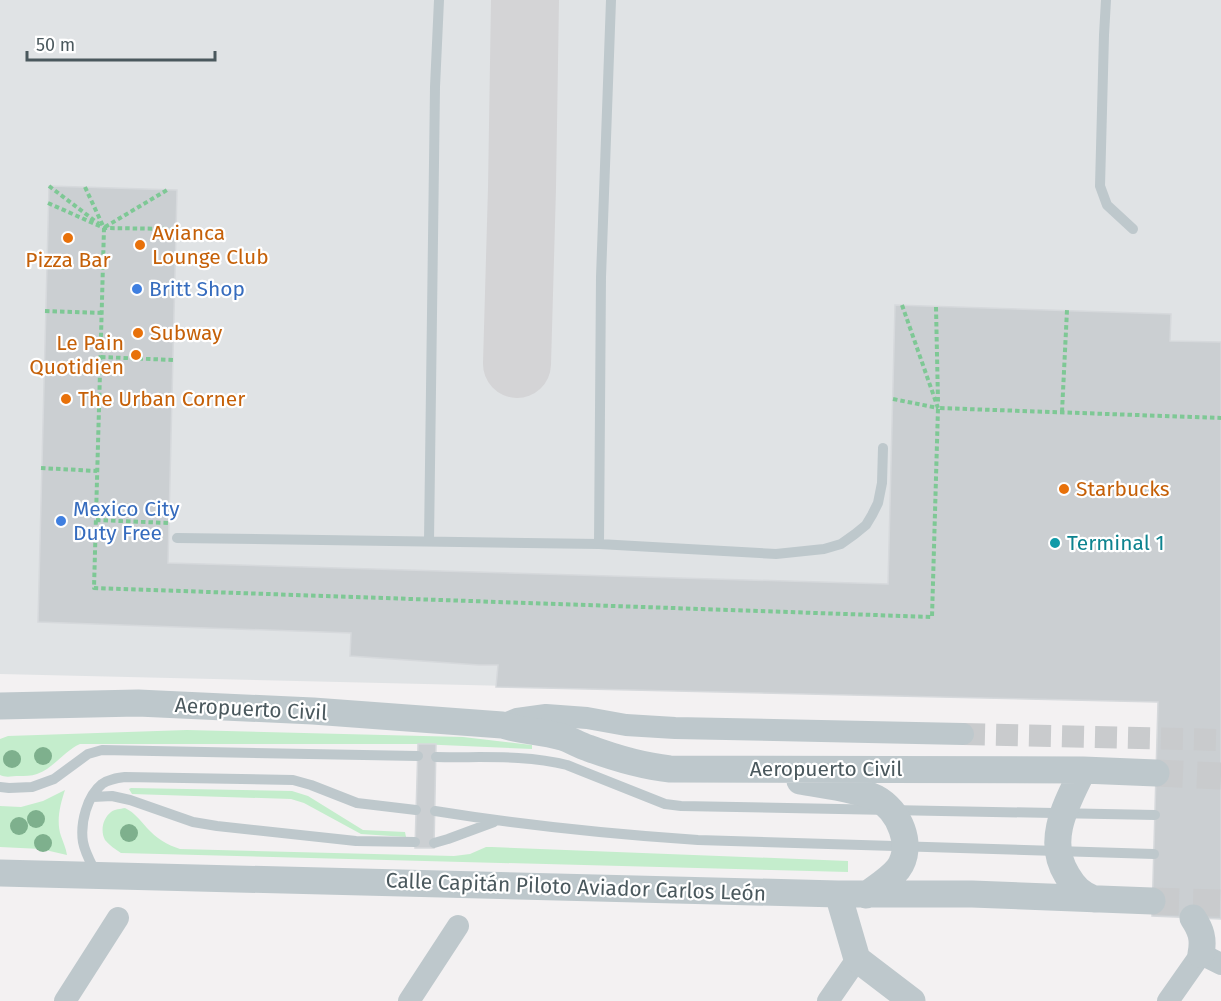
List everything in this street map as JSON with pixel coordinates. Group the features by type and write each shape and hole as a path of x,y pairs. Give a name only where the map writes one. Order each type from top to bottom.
{"street":[{"name":"Aeropuerto Civil","path":"8,710 150,704 313,711 502,725 562,737 611,756 651,767 670,769 1083,770 1156,773"},
{"name":"Aeropuerto Civil","path":"502,725 517,719 555,715 626,725 675,728 963,734"},
{"path":"742,770 859,792 876,798 890,810 900,825 905,842 904,858 898,869 866,895"},
{"path":"1083,770 1060,818 1057,844 1059,858 1072,884 1083,894 1094,899"},
{"name":"Calle Capitán Piloto Aviador Carlos León","path":"0,873 866,895 972,894 1152,901"},
{"path":"838,894 857,959 912,1001"},
{"path":"65,1001 118,918"},
{"path":"1168,1001 1214,957 1202,945 1202,936 1193,918"},
{"path":"409,1001 458,926"},
{"path":"828,1001 857,959"}],"lane":[{"path":"429,541 435,87 439,0"},
{"path":"599,544 601,277 611,0"},
{"path":"1106,0 1100,186 1107,205 1133,229"},
{"path":"177,538 599,544 776,554 824,549 841,544 866,525 878,503 882,483 883,448"},
{"path":"0,787 32,787 54,778 88,754 102,750 418,756"},
{"path":"436,757 552,761 665,804 681,806 1155,816"},
{"path":"96,874 86,852 83,823 86,809 93,797 101,785 112,778 293,780 311,784 357,803 416,810"},
{"path":"93,797 112,796 130,800 193,822 217,826 356,841 416,842"},
{"path":"435,811 554,828 698,840 1154,854"},
{"path":"434,843 497,821"}],"path":[{"path":"48,186 104,228"},
{"path":"85,188 104,228 94,588 932,616 938,408 936,307"},
{"path":"104,228 167,190"},
{"path":"48,203 104,228 176,229"},
{"path":"902,305 938,408"},
{"path":"1062,412 1067,310"},
{"path":"45,311 102,314"},
{"path":"101,357 173,360"},
{"path":"892,399 938,408 1221,418"},
{"path":"42,468 97,471"},
{"path":"96,520 169,523"}],"shaded area":[{"path":"0,0 1221,0 1221,704 0,674"}],"green space":[{"path":"187,730 463,737 532,745 532,749 418,744 80,744 49,768 37,774 9,777 0,775 0,739 8,736"},
{"path":"129,789 292,791 308,796 363,830 405,832 406,837 361,834 304,803 291,799 132,794"},
{"path":"65,790 60,807 59,825 67,855 41,849 0,847 0,806 21,807 43,801"},
{"path":"125,808 135,814 158,838 180,849 454,856 492,847 848,861 848,872 121,853 105,840 103,829 108,815 114,810"}],"building":[{"name":"Terminal 1","path":"49,186 177,190 168,563 888,584 895,305 1171,314 1170,341 1221,342 1221,919 1152,916 1158,702 496,687 498,665 350,656 351,633 38,622"},
{"path":"418,744 436,744 434,848 415,848"}],"taxiway":[{"path":"517,364 525,0"}],"tunnel":[{"path":"963,734 1221,740"},
{"path":"1156,773 1221,776"},
{"path":"1152,901 1221,903"}],"place":[{"name":"Pizza Bar","path":"68,238"},
{"name":"Avianca Lounge Club","path":"140,245"},
{"name":"Britt Shop","path":"137,289"},
{"name":"Subway","path":"138,333"},
{"name":"Le Pain Quotidien","path":"136,355"},
{"name":"The Urban Corner","path":"66,399"},
{"name":"Starbucks","path":"1064,489"},
{"name":"Mexico City Duty Free","path":"61,521"},
{"name":"Terminal 1","path":"1055,543"}]}
